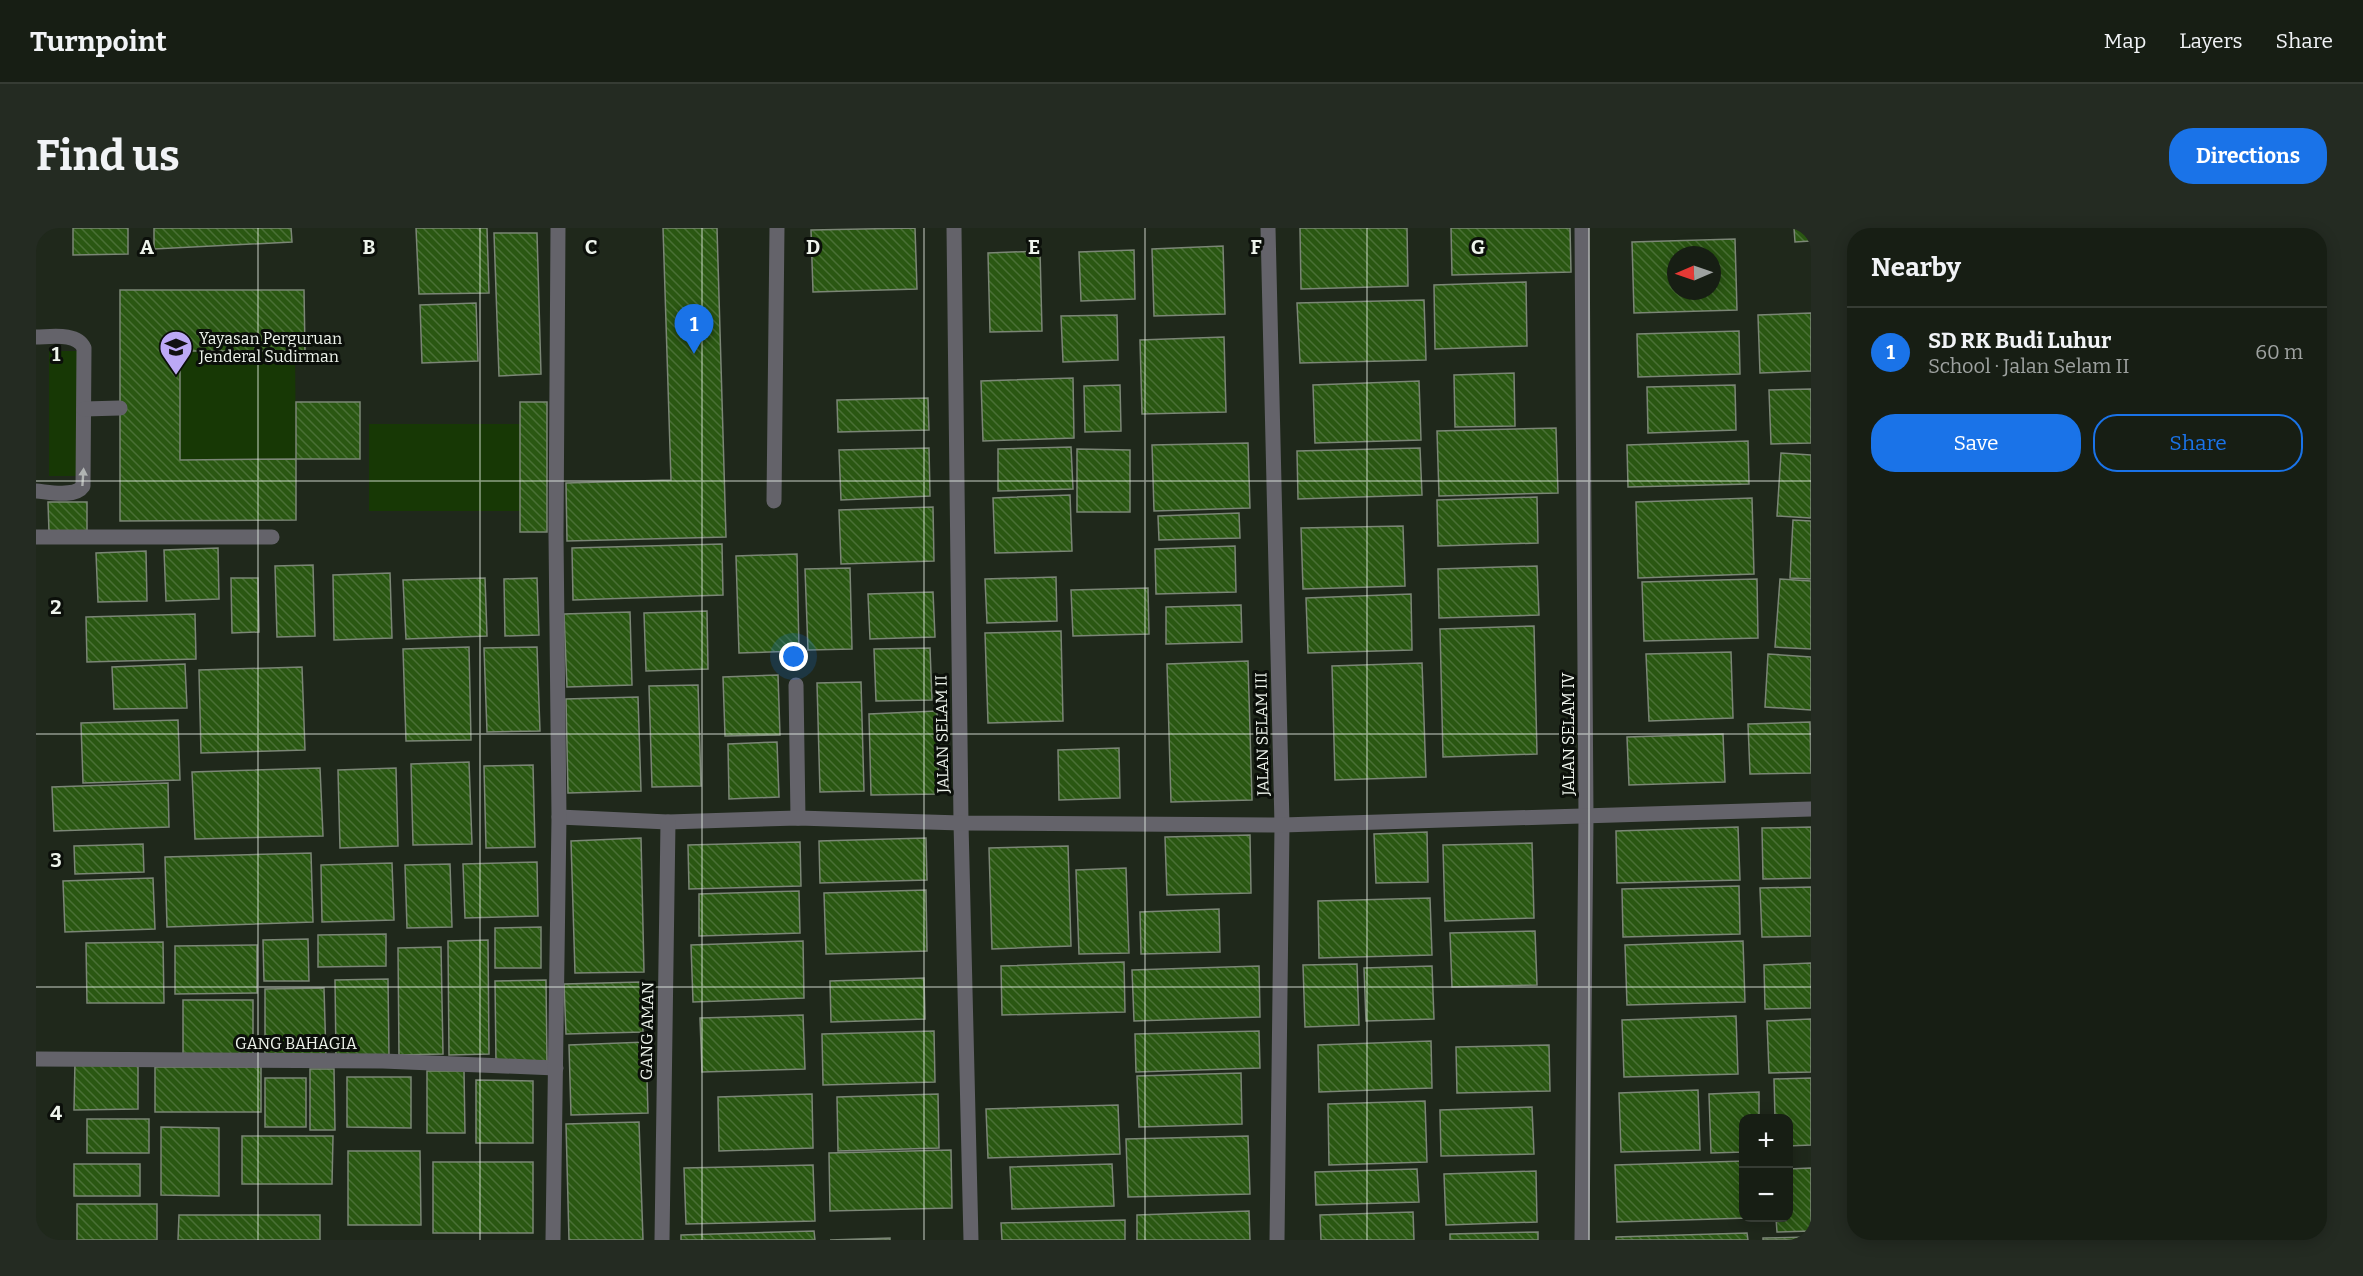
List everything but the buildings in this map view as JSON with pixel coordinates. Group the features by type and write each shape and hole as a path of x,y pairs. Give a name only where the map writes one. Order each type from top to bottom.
{"street":[{"path":"553,1240 559,817 556,535 558,228"},
{"path":"774,501 777,228"},
{"name":"JALAN SELAM II","path":"954,228 961,824 971,1240"},
{"name":"JALAN SELAM III","path":"1268,228 1282,825 1277,1240"},
{"name":"JALAN SELAM IV","path":"1582,228 1586,817 1582,1240"},
{"path":"36,337 74,338 82,343 84,348 83,486 73,493 36,491"},
{"path":"84,409 120,408"},
{"path":"36,537 272,537"},
{"path":"796,685 798,818"},
{"path":"559,817 668,822 798,818 961,824 1282,825 1811,809"},
{"name":"GANG AMAN","path":"662,1240 668,822"},
{"name":"GANG BAHAGIA","path":"36,1059 383,1061 556,1068"}],"green space":[{"path":"295,350 296,459 180,460 180,351"},
{"path":"49,351 78,351 78,476 49,476"},
{"path":"369,424 520,424 520,511 369,511"}],"place":[{"name":"SD RK Budi Luhur","path":"694,354"},
{"name":"Yayasan Perguruan Jenderal Sudirman","path":"176,376"}]}
